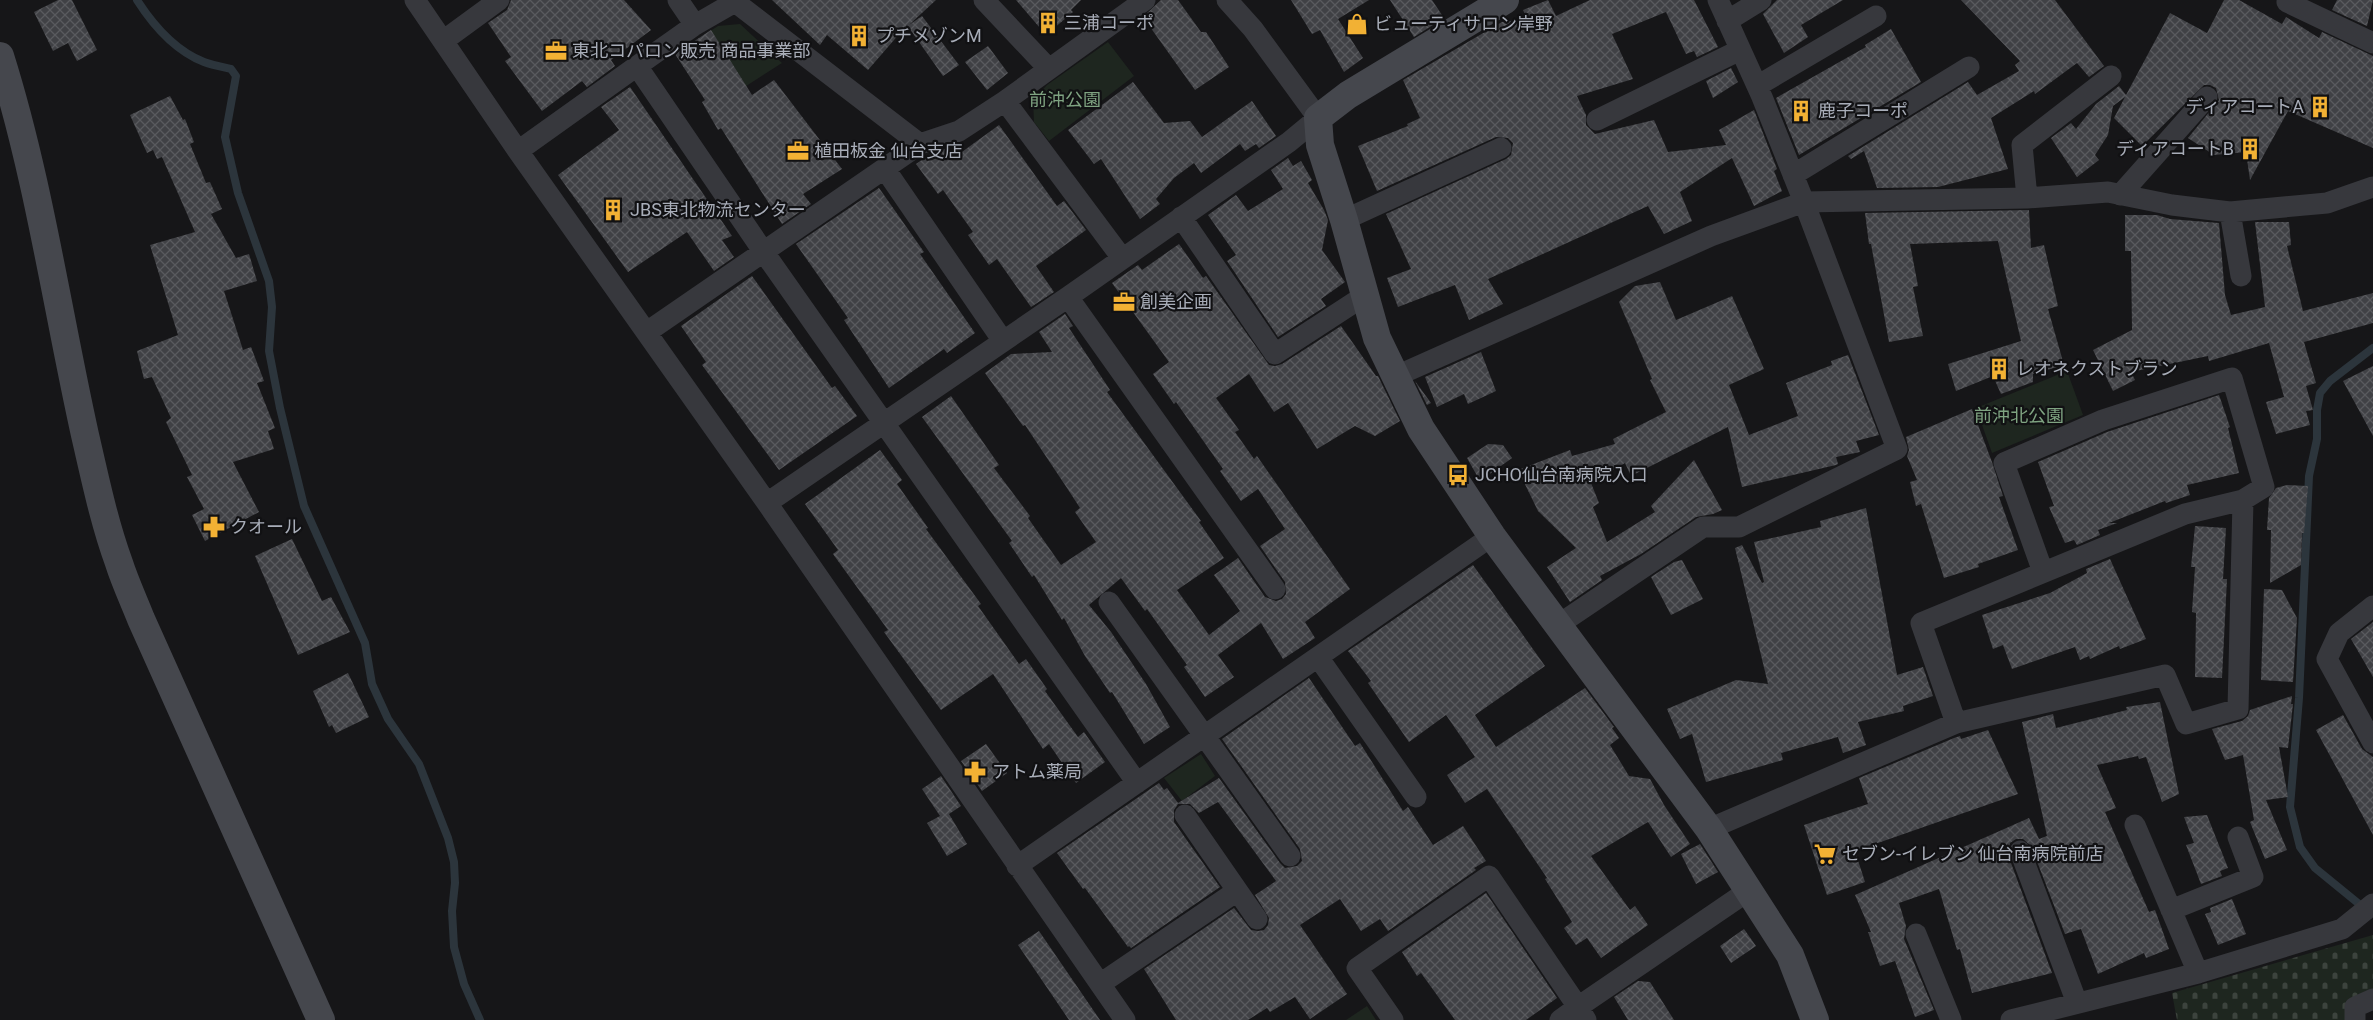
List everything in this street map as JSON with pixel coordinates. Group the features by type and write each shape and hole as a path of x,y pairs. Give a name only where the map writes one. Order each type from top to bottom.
{"street":[{"path":"415,0 518,151 767,503 1125,1020"},
{"path":"444,41 499,0"},
{"path":"678,0 694,25"},
{"path":"984,0 1049,69"},
{"path":"647,332 920,144 959,131 1005,102 1145,0"},
{"path":"1227,0 1253,29 1318,118 1320,145 1344,220 1376,338 1421,429 1492,536 1709,829 1790,955 1815,1020"},
{"path":"767,503 1068,297 1289,142 1348,95 1504,0"},
{"path":"1558,625 1703,526 1739,526 1897,449 1804,202 1757,86 1718,0"},
{"path":"1728,21 1761,0"},
{"path":"518,151 694,25 735,2 920,144"},
{"path":"2287,2 2373,43"},
{"path":"1757,86 1876,16"},
{"path":"1597,120 1740,50"},
{"path":"0,56 17,110 100,499 118,562 141,619 321,1020"},
{"path":"637,66 763,251 1136,784"},
{"path":"1793,175 1969,67"},
{"path":"2027,198 2022,145 2111,76"},
{"path":"2120,195 2207,97"},
{"path":"1005,102 1122,258"},
{"path":"1344,220 1501,148"},
{"path":"884,169 1004,341"},
{"path":"1394,377 1712,236 1804,202 2027,198 2108,192 2172,205 2230,212 2327,203 2373,187"},
{"path":"2230,212 2241,276"},
{"path":"1181,217 1276,354 1364,296"},
{"path":"1068,297 1275,589"},
{"path":"1956,723 1921,623 2185,514 2243,500 2264,486 2232,378 2103,420 2004,463 2043,572"},
{"path":"1709,829 1956,723 2165,675 2186,724 2238,709 2243,500"},
{"path":"1017,866 1492,536"},
{"path":"1109,602 1290,856"},
{"path":"2373,606 2364,611 2339,633 2327,659 2373,743"},
{"path":"1318,657 1416,797"},
{"path":"1184,815 1256,919"},
{"path":"2135,825 2198,973"},
{"path":"2171,910 2253,877 2238,838"},
{"path":"2020,851 2077,1003"},
{"path":"1393,1020 1357,968 1489,876 1582,1014"},
{"path":"1100,984 1237,891"},
{"path":"1560,1020 1582,1014 1748,891"},
{"path":"2012,1020 2198,973 2342,929 2356,920 2373,904"},
{"path":"1916,934 1951,1020"},
{"path":"2355,1020 2355,1007 2373,999"}],"green space":[{"path":"740,24 782,63 740,90 701,37 718,26"},
{"name":"前沖公園","path":"1108,42 1134,76 1049,141 1034,122 1033,100 1047,85"},
{"name":"前沖北公園","path":"2067,371 2083,415 1992,453 1976,408"},
{"path":"1201,754 1215,776 1182,801 1164,778"},
{"path":"2373,935 2373,992 2346,1020 2177,1020 2172,993"},
{"path":"1367,1006 1376,1020 1346,1020"}],"building":[{"path":"58,0 72,0 97,50 77,61 68,43 53,51 34,12"},
{"path":"511,0 624,0 651,30 611,60 615,66 587,87 582,81 542,111 505,61 511,57 488,23 507,10"},
{"path":"772,0 936,0 909,25 922,16 959,65 943,76 907,25 868,70 827,35 820,45"},
{"name":"三浦コーポ","path":"1016,0 1081,0 1071,10 1073,12 1046,35"},
{"path":"1161,0 1178,0 1201,32 1206,32 1229,67 1195,90 1143,17"},
{"path":"1291,0 1369,0 1338,19 1363,58 1344,72 1320,30 1312,34"},
{"path":"1390,0 1432,0 1444,18 1414,37"},
{"path":"1548,0 1556,16 1590,0 1694,0 1718,47 1697,57 1694,51 1686,54 1666,12 1612,34 1633,79 1577,96 1586,115 1586,125 1595,134 1654,120 1668,152 1726,145 1719,130 1754,110 1777,169 1774,171 1782,191 1754,206 1732,158 1680,192 1692,221 1664,234 1648,206 1488,279 1503,304 1469,320 1455,285 1398,307 1387,278 1411,269 1386,214 1506,159 1511,155 1513,143 1508,138 1496,137 1377,191 1358,146 1408,126 1407,124 1420,118 1403,80 1502,22 1527,19 1523,10"},
{"path":"1777,0 1843,0 1801,25 1808,37 1784,53 1763,14"},
{"path":"1961,0 2055,0 2104,66 2089,77 2077,63 2035,94 2034,91 1991,118 2008,169 1938,187 1877,188 1864,151 1851,159 1848,156 1968,82 1977,95 2019,71 2015,65 2020,61"},
{"path":"2224,0 2239,0 2282,24 2286,17 2319,38 2322,32 2373,56 2373,148 2288,111 2250,180 2246,152 2214,155 2188,138 2219,100 2216,88 2204,85 2142,146 2114,118 2125,97 2113,106 2108,135 2095,155 2099,160 2077,177 2051,138 2071,123 2076,129 2096,104 2119,86 2126,95 2170,13 2207,33"},
{"path":"2337,0 2373,0 2367,26 2332,10"},
{"path":"1891,29 1921,82 1799,155 1776,98 1866,47 1865,45"},
{"path":"711,30 752,95 774,80 842,169 803,194 811,204 782,224 721,128 718,130 702,102 705,100 675,54"},
{"path":"988,46 1008,73 987,90 965,62"},
{"path":"1731,68 1738,82 1713,98 1706,81"},
{"path":"1133,82 1164,123 1190,121 1202,137 1252,101 1276,136 1259,148 1256,144 1245,151 1240,144 1201,173 1194,163 1174,178 1156,199 1160,204 1140,219 1101,159 1094,164 1068,130"},
{"path":"630,87 732,236 722,240 734,257 714,271 687,232 628,272 558,175 619,130 601,107"},
{"path":"170,96 183,120 185,119 194,142 190,144 206,183 210,182 222,209 211,214 236,258 249,254 257,281 224,291 243,350 251,347 264,381 257,383 275,428 268,431 274,449 233,462 259,512 205,541 192,515 204,509 187,477 192,475 166,422 171,418 152,377 144,379 137,351 178,335 150,245 195,232 162,157 157,159 153,150 147,153 130,115"},
{"path":"999,125 1057,206 1064,201 1086,230 1036,266 1054,292 1031,307 997,259 989,265 968,235 973,232 943,190 938,194 916,164 932,153 948,148 955,157"},
{"path":"1288,158 1293,166 1301,161 1312,180 1308,183 1328,220 1322,250 1345,282 1321,299 1326,306 1278,337 1227,261 1236,255 1208,215 1236,195 1248,211 1283,189 1271,170"},
{"path":"879,188 924,252 920,254 975,333 947,353 944,349 889,388 844,320 848,318 796,244"},
{"path":"2029,210 2031,248 2044,245 2058,306 2048,309 2064,365 2033,374 2033,382 2001,394 1993,376 1956,391 1948,364 2021,341 1998,241 1910,244 1918,286 1913,287 1923,336 1889,342 1871,244 1869,244 1865,213"},
{"path":"2125,215 2157,215 2170,219 2219,223 2225,295 2231,315 2265,307 2255,222 2289,222 2291,245 2287,246 2303,311 2373,293 2373,323 2304,342 2316,383 2306,386 2313,410 2306,411 2310,425 2276,434 2266,402 2284,397 2269,343 2209,361 2208,356 2131,372 2135,380 2113,391 2093,350 2132,330 2131,251 2125,251"},
{"path":"1179,244 1203,278 1206,276 1269,365 1282,364 1341,326 1376,376 1378,376 1400,421 1375,436 1355,426 1317,449 1288,403 1274,412 1249,374 1216,398 1239,430 1235,432 1254,459 1257,456 1350,589 1305,622 1315,638 1283,659 1261,623 1218,655 1234,677 1205,697 1184,667 1187,665 1147,609 1145,611 1121,578 1089,605 1111,632 1146,684 1170,727 1144,744 1112,692 1110,693 1085,656 1064,618 1062,620 1034,575 1032,577 1009,543 1012,541 922,417 951,396 999,465 994,468 1030,516 1028,518 1061,565 1096,542 1075,512 1080,508 1067,488 1025,425 1023,426 985,373 1011,354 1052,352 1039,332 1065,314 1073,326 1069,328 1110,390 1107,392 1201,521 1199,522 1224,558 1177,590 1209,635 1240,611 1214,575 1238,558 1265,597 1276,601 1282,599 1286,594 1285,582 1260,546 1285,529 1258,489 1241,501 1220,471 1223,469 1176,402 1174,404 1153,374 1169,362 1112,283 1138,265 1142,270"},
{"path":"752,276 832,388 835,386 857,416 779,470 702,365 706,362 681,326"},
{"path":"1660,282 1676,320 1732,296 1764,369 1729,385 1749,435 1798,416 1786,383 1832,365 1831,361 1848,355 1879,435 1856,441 1860,452 1836,457 1838,464 1836,465 1742,487 1728,427 1631,476 1625,463 1591,483 1599,503 1593,507 1607,542 1655,512 1651,506 1694,460 1722,510 1713,514 1696,517 1641,554 1600,576 1602,580 1570,602 1547,567 1576,548 1538,511 1518,470 1570,450 1572,456 1615,444 1613,439 1666,412 1650,380 1652,379 1619,302 1635,286"},
{"path":"1481,352 1496,391 1468,404 1464,394 1437,407 1425,377"},
{"path":"2373,366 2373,436 2343,381"},
{"path":"1415,381 1431,403 1427,405"},
{"path":"2219,395 2230,427 2228,428 2239,473 2187,485 2190,495 2166,503 2165,501 2109,523 2117,523 2098,530 2100,535 2077,545 2074,540 2065,543 2049,507 2054,506 2038,462 2107,432"},
{"path":"1972,409 1992,462 2003,496 1999,497 2018,550 1978,564 1979,567 1944,578 1921,504 1916,506 1910,482 1917,480 1907,456 1909,450 1906,437"},
{"path":"1488,444 1503,445 1512,458 1480,481 1467,458"},
{"path":"880,450 902,480 897,484 928,528 926,529 981,604 978,606 1019,664 1026,659 1047,689 1045,691 1078,737 1084,732 1105,762 1076,783 1049,744 1043,749 993,674 941,710 884,632 888,630 833,554 838,550 805,504"},
{"path":"2287,485 2308,486 2304,533 2302,533 2301,565 2270,583 2271,530 2267,530 2269,498 2276,488"},
{"path":"1866,508 1897,675 1923,667 1933,696 1903,706 1904,711 1858,722 1866,745 1843,753 1838,737 1781,753 1783,760 1706,782 1692,734 1680,739 1667,709 1736,680 1768,684 1735,548 1742,545 1762,583 1764,582 1754,542 1821,527 1820,521"},
{"path":"2195,526 2226,528 2223,579 2227,579 2222,678 2195,677 2196,613 2192,612 2195,567 2191,567"},
{"path":"292,539 322,601 331,597 350,632 298,655 255,556"},
{"path":"2110,559 2146,639 2120,649 2119,646 2090,659 2089,656 2080,660 2075,647 2012,669 2003,645 1993,649 1982,615 2050,593 2087,573 2086,569"},
{"path":"1682,560 1703,599 1671,615 1651,577 1674,562"},
{"path":"1473,565 1545,666 1475,715 1496,747 1585,688 1614,727 1612,728 1619,738 1610,745 1629,776 1650,779 1664,805 1690,844 1671,857 1648,822 1591,856 1630,910 1635,906 1648,925 1601,958 1587,938 1576,945 1564,928 1572,922 1545,879 1547,878 1487,789 1465,803 1447,775 1475,757 1446,715 1409,742 1368,683 1371,681 1348,651"},
{"path":"2264,589 2282,590 2297,618 2293,682 2261,680"},
{"path":"2373,622 2373,677 2351,639"},
{"path":"348,673 369,717 336,733 332,725 329,727 313,691"},
{"path":"1309,678 1355,746 1360,743 1403,811 1408,807 1433,845 1463,826 1486,861 1474,868 1476,870 1388,931 1380,919 1361,931 1340,899 1300,925 1347,994 1310,1019 1295,997 1270,1012 1267,1008 1248,1020 1176,1020 1144,969 1234,908 1251,930 1264,930 1268,925 1269,918 1255,895 1276,881 1218,802 1199,813 1190,804 1178,804 1174,810 1174,822 1220,887 1131,948 1128,947 1057,853 1159,783 1164,790 1167,788 1178,803 1219,778 1280,863 1285,868 1297,866 1302,861 1300,849 1222,739"},
{"path":"2292,696 2291,704 2293,704 2288,748 2279,747 2288,797 2266,800 2287,850 2265,859 2250,822 2254,820 2243,755 2225,760 2212,729 2242,721 2248,716 2250,710"},
{"path":"2160,702 2179,794 2162,802 2146,757 2139,759 2138,756 2097,765 2116,808 2105,812 2149,912 2155,910 2169,949 2146,958 2144,953 2098,974 2081,929 2065,934 2031,846 2023,839 2016,839 2010,843 2008,855 2052,973 1972,993 1960,949 1957,950 1939,889 1899,903 1906,926 1904,939 1934,1010 1915,1017 1895,961 1880,966 1868,932 1871,932 1855,895 2029,818 2039,839 2047,836 2022,722 2053,714 2056,728 2127,710 2126,707"},
{"path":"2343,715 2362,749 2373,757 2373,835 2316,730"},
{"path":"1988,730 2018,794 1855,851 1865,882 1827,895 1804,825 1868,804 1859,778 1954,738 1960,736 1961,739"},
{"path":"986,744 1007,773 982,791 961,761"},
{"path":"941,776 961,806 949,814 967,844 947,856 927,823 940,816 922,789"},
{"path":"2207,815 2228,868 2220,871 2222,876 2201,884 2186,845 2194,843 2184,817"},
{"path":"1700,844 1718,872 1696,884 1681,854"},
{"path":"1486,893 1557,998 1526,1020 1455,1020 1421,973 1417,976 1402,952"},
{"path":"2232,899 2246,934 2218,945 2205,914 2211,912 2210,908"},
{"path":"1744,929 1756,946 1731,963 1720,946"},
{"path":"1039,931 1100,1020 1069,1020 1018,945"},
{"path":"1638,981 1650,982 1674,1020 1628,1020 1614,997"}],"waterway":[{"path":"137,0 158,28 184,51 204,62 231,69 236,76 225,137 238,193 269,281 272,307 269,351 280,408 304,506 365,643 372,684 388,719 419,764 448,838 454,862 455,883 452,911 454,947 464,984 480,1020"},
{"path":"2364,908 2315,868 2300,847 2290,807 2299,698 2309,476 2317,439 2317,410 2320,393 2330,381 2373,348"}],"place":[{"name":"三浦コーポ","path":"1048,23"},
{"name":"ビューティサロン岸野","path":"1357,24"},
{"name":"プチメゾンM","path":"859,36"},
{"name":"東北コパロン販売 商品事業部","path":"556,51"},
{"name":"ディアコートA","path":"2320,107"},
{"name":"鹿子コーポ","path":"1801,111"},
{"name":"ディアコートB","path":"2250,149"},
{"name":"植田板金 仙台支店","path":"798,151"},
{"name":"JBS東北物流センター","path":"613,210"},
{"name":"創美企画","path":"1124,302"},
{"name":"レオネクストブラン","path":"1999,369"},
{"name":"JCHO仙台南病院入口","path":"1458,475"},
{"name":"クオール","path":"214,527"},
{"name":"アトム薬局","path":"975,772"},
{"name":"セブン-イレブン 仙台南病院前店","path":"1825,854"}]}
